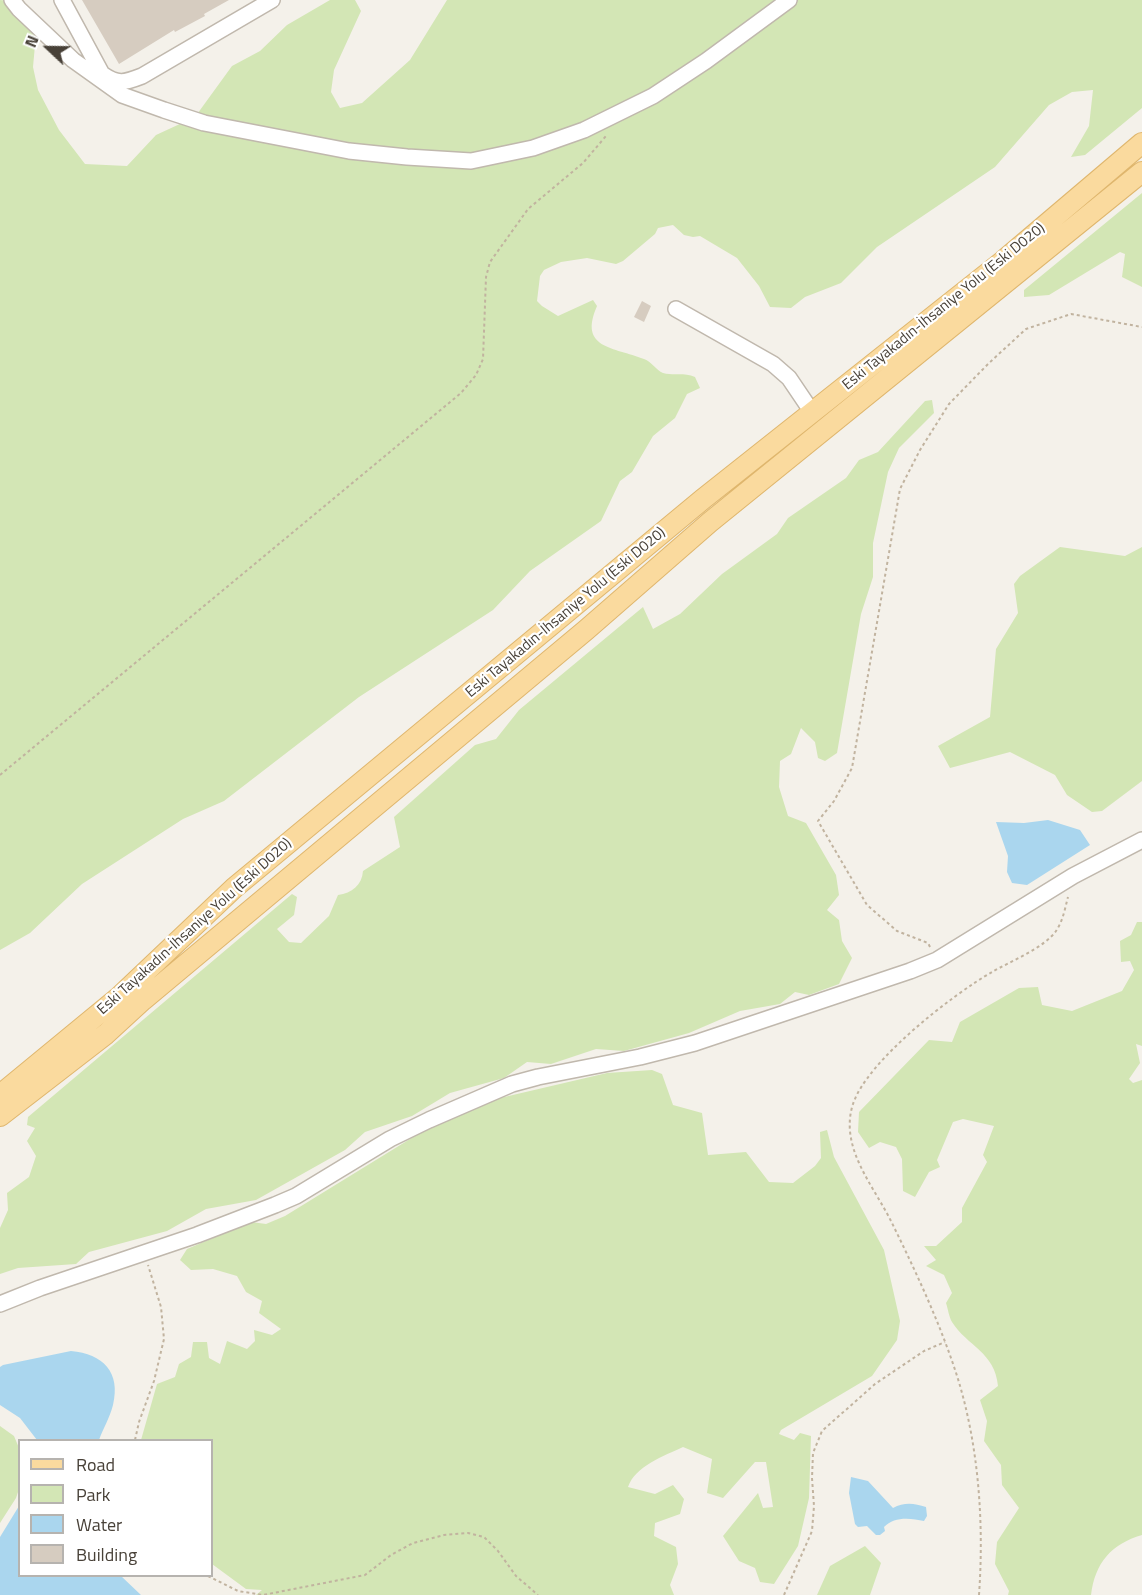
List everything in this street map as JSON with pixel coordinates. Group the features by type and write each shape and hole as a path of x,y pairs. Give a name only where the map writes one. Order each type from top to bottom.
{"main road":[{"name":"Eski Tayakadın-İhsaniye Yolu (Eski D020)","path":"0,1095 119,997 234,888 703,499 1003,261 1142,142"},
{"name":"Eski Tayakadın-İhsaniye Yolu (Eski D020)","path":"0,1116 106,1034 143,1000 577,638 710,522 1142,172"}],"street":[{"path":"12,0 73,60 122,95 164,110 204,123 349,152 471,160 533,148 584,130 653,96 706,61 789,0"},
{"path":"62,0 102,74 113,81 127,82 142,76 272,0"},
{"path":"676,309 773,364 789,378 812,412"},
{"path":"0,1304 40,1288 144,1254 296,1196 390,1139 512,1084 695,1043 901,975 938,960 1073,876 1142,840"}],"path":[{"path":"0,775 461,393 476,375 483,359 486,277 490,262 528,209 583,163 610,131"},
{"path":"938,960 928,943 897,931 867,905 818,821 834,801 852,768 900,489 920,450 949,404 1026,329 1071,314 1142,327"},
{"path":"979,1595 980,1534 977,1474 958,1381 945,1342 917,1277 890,1219 855,1155 849,1136 849,1121 852,1105 868,1075 880,1061 950,1000 989,973 1046,941 1055,932 1061,923 1073,876"},
{"path":"135,1439 154,1381 164,1339 161,1307 153,1276 144,1254"},
{"path":"784,1595 812,1531 813,1454 822,1431 875,1384 924,1351 945,1342"},
{"path":"212,1577 238,1592 263,1595 365,1575 391,1555 413,1543 444,1535 468,1533 484,1537 498,1551 516,1576 538,1595"}],"green space":[{"path":"0,0 24,2 37,23 33,67 38,90 59,130 85,164 127,166 156,135 195,117 232,66 260,51 287,25 330,0 355,0 361,11 334,70 331,92 340,108 362,103 410,60 447,0 1142,0 1142,108 1085,155 1071,157 1089,126 1093,90 1072,92 1049,105 995,167 877,247 841,283 805,297 791,308 770,307 759,286 737,258 700,236 684,235 673,225 658,228 655,234 623,261 616,264 587,258 561,262 544,270 540,276 537,301 542,306 558,316 593,300 597,306 592,320 592,331 602,344 647,360 663,373 695,377 700,388 687,394 675,418 653,436 632,472 620,481 601,521 530,571 493,610 359,697 224,801 183,819 82,884 30,933 0,950"},
{"path":"1142,193 1142,287 1122,277 1125,254 1120,252 1049,295 1024,297 1024,290"},
{"path":"932,400 934,413 899,448 888,472 873,543 873,577 861,614 837,753 825,761 818,758 815,742 801,728 791,754 780,761 779,787 788,816 806,823 836,875 839,895 827,910 839,920 842,941 852,958 839,984 809,995 795,992 780,1004 740,1011 689,1033 624,1051 596,1049 551,1064 527,1062 504,1078 450,1093 412,1116 365,1132 345,1150 256,1200 206,1209 167,1231 89,1252 76,1264 18,1268 0,1274 0,1228 8,1210 7,1193 29,1177 36,1156 27,1141 35,1128 27,1125 28,1117 292,894 297,897 294,915 277,929 289,942 301,943 329,916 338,895 355,888 361,880 363,871 400,847 394,817 475,745 496,739 519,710 643,607 653,629 680,614 722,574 777,534 788,518 846,478 859,460 878,452 925,401"},
{"path":"1060,547 1125,556 1142,547 1142,781 1102,811 1092,812 1067,795 1055,775 1010,752 950,768 938,746 990,717 996,649 1018,613 1014,584 1020,576"},
{"path":"1137,922 1142,922 1142,1046 1136,1044 1140,1063 1129,1079 1133,1083 1142,1080 1142,1535 1122,1544 1106,1556 1096,1573 1091,1595 1008,1595 1009,1591 995,1564 997,1542 1019,1508 1002,1485 1001,1465 984,1441 987,1421 980,1400 998,1386 996,1374 986,1357 952,1322 946,1303 952,1293 944,1275 926,1266 936,1260 924,1246 936,1246 962,1222 962,1208 987,1162 983,1155 994,1126 963,1119 953,1122 937,1160 940,1167 929,1172 915,1197 903,1191 902,1159 896,1147 880,1142 869,1148 858,1132 859,1112 929,1040 952,1042 960,1022 1019,988 1038,987 1042,1005 1072,1011 1122,991 1134,970 1130,961 1121,962 1120,941 1131,935"},
{"path":"652,1070 662,1074 673,1105 702,1113 708,1155 746,1152 769,1182 793,1183 815,1166 821,1158 820,1132 827,1130 834,1157 884,1250 900,1321 897,1340 872,1376 781,1430 779,1434 794,1440 800,1433 811,1436 809,1498 798,1546 774,1584 760,1582 755,1568 739,1561 723,1536 758,1493 763,1508 773,1507 766,1462 755,1462 723,1498 707,1493 712,1459 683,1447 643,1467 628,1487 655,1494 673,1485 684,1499 680,1514 655,1523 654,1536 676,1547 678,1564 670,1585 674,1595 256,1595 262,1590 246,1589 213,1565 213,1439 141,1439 157,1384 175,1377 179,1364 191,1357 193,1342 207,1342 209,1358 220,1364 227,1341 247,1349 255,1341 254,1330 272,1335 281,1329 259,1313 262,1301 246,1292 237,1276 213,1269 191,1270 180,1260 187,1249 251,1222 266,1224 285,1216 423,1131 500,1098 607,1073"},
{"path":"0,1426 14,1436 18,1446 18,1492 0,1523"},
{"path":"865,1546 881,1563 870,1595 817,1595 830,1566"}],"water":[{"path":"1048,820 1080,830 1090,845 1027,885 1012,883 1007,872 1008,856 996,822 1024,823"},
{"path":"71,1351 92,1356 100,1361 112,1374 115,1393 110,1414 99,1439 36,1439 20,1418 0,1405 0,1367"},
{"path":"851,1477 868,1481 893,1508 905,1504 926,1507 927,1516 924,1521 898,1519 888,1523 884,1527 885,1531 880,1535 876,1535 867,1526 858,1527 855,1524 849,1493"},
{"path":"18,1508 18,1577 122,1577 141,1595 0,1595 0,1537"}],"building":[{"path":"82,0 229,0 119,64"},
{"path":"642,301 651,306 644,322 634,317"}]}
